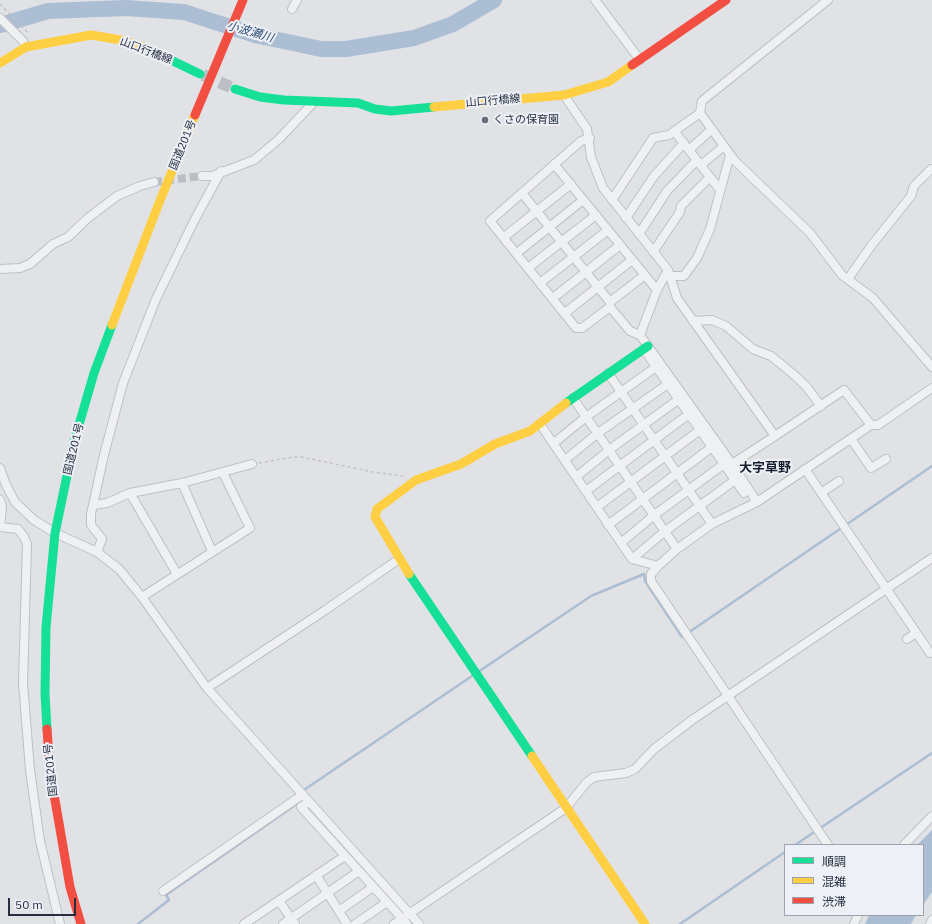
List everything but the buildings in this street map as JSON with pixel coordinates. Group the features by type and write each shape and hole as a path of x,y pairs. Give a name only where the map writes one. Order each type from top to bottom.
{"main road":[{"name":"国道201号","path":"81,924 70,887 50,771 45,694 46,627 55,533 74,442 94,373 159,203 243,0"},
{"name":"山口行橋線","path":"235,89 260,97 284,100 358,104 375,109 391,111 564,95 608,82 726,0"},
{"name":"山口行橋線","path":"0,63 25,44 91,35 106,37 141,46 200,74"},
{"path":"645,924 399,559 375,517 377,509 416,480 461,464 495,444 530,431 573,398 608,374 648,350"}],"street":[{"path":"292,9 297,0"},
{"path":"595,0 640,60"},
{"path":"612,200 653,138 669,135 675,132 700,113 702,101 828,0"},
{"path":"0,18 25,44"},
{"path":"564,95 588,129 591,156 603,188 668,273 677,298 775,436"},
{"path":"202,176 212,176 221,171 254,160 278,140 314,102"},
{"path":"700,113 730,155 763,190 810,233 842,275 873,298 932,367"},
{"path":"626,218 654,176 687,147 712,129"},
{"path":"675,132 720,190"},
{"path":"590,138 581,141 490,221 576,328 582,328 645,275"},
{"path":"639,234 667,192 699,163 724,146"},
{"path":"668,273 684,276 697,258 710,229 730,155"},
{"path":"554,164 657,290"},
{"path":"848,280 878,236 912,196 914,186 931,169"},
{"path":"98,552 102,539 91,525 94,504 104,455 123,383 156,299 194,221 221,171"},
{"path":"653,252 680,212 681,206 710,177"},
{"path":"0,270 20,268 30,264 53,244 68,237 88,218 117,196 140,186 154,182"},
{"path":"504,237 571,184"},
{"path":"522,193 598,287 630,331 640,335 656,367 712,447 728,464 735,480 744,493"},
{"path":"517,253 583,200"},
{"path":"528,268 596,215"},
{"path":"540,283 608,230"},
{"path":"553,298 620,245"},
{"path":"565,313 632,260"},
{"path":"640,335 657,290 668,273"},
{"path":"693,321 712,320 726,326 753,349 771,356 787,369 806,386 821,406"},
{"path":"648,350 728,464 757,502"},
{"path":"554,443 586,417 656,367"},
{"path":"608,374 712,524"},
{"path":"565,460 598,433 668,384"},
{"path":"621,543 653,516 688,490 775,436 844,390 871,424 878,425 932,388"},
{"path":"573,398 676,549"},
{"path":"576,477 608,450 679,400"},
{"path":"586,491 689,414"},
{"path":"540,424 632,559 658,566"},
{"path":"827,844 650,581 651,574 676,549 712,524 757,502 871,424"},
{"path":"596,507 700,430"},
{"path":"851,439 871,468 886,459"},
{"path":"608,525 712,447"},
{"path":"94,504 107,503 130,493 182,483 252,464"},
{"path":"0,468 6,485 15,502 34,520 55,533 98,552 119,569 142,597 206,688 420,924"},
{"path":"805,470 885,590 930,653"},
{"path":"142,597 250,528 223,473"},
{"path":"632,559 699,505 735,480"},
{"path":"821,494 839,480"},
{"path":"182,483 212,551"},
{"path":"130,493 177,574"},
{"path":"0,500 2,506 0,527 18,529 27,544 23,683 30,770 40,841 60,924"},
{"path":"394,924 404,921 410,914 566,808 586,783 594,778 626,773 635,769 675,733 932,558"},
{"path":"206,688 324,611 399,559"},
{"path":"907,639 916,633"},
{"path":"163,891 302,795"},
{"path":"308,802 301,807 404,921"},
{"path":"905,844 932,816"},
{"path":"244,924 345,856"},
{"path":"283,924 293,921 359,871"},
{"path":"316,875 347,924"},
{"path":"339,911 373,887"},
{"path":"279,901 293,921"},
{"path":"355,924 387,902"},
{"path":"930,924 932,920"}],"path":[{"path":"0,4 31,36"},
{"path":"252,464 301,457 373,472 408,477 416,480"}],"water":[{"path":"932,830 932,892 924,904 924,844 918,844"},
{"path":"869,916 915,916 911,924 865,924"}],"waterway":[{"name":"小波瀬川","path":"0,25 48,11 126,8 184,12 255,35 321,49 346,49 414,38 453,24 494,0"},
{"path":"478,672 591,596 644,574 645,581 682,637 932,466"},
{"path":"301,792 472,676"},
{"path":"796,844 932,753"},
{"path":"138,924 169,900 166,895 301,801 299,799"},
{"path":"680,924 784,853"}],"tunnel":[{"path":"203,75 235,89"},
{"path":"154,182 202,176"}],"traffic: fast":[{"path":"144,47 200,74"},
{"path":"235,89 260,97 284,100 358,103 375,109 391,111 434,107"},
{"path":"47,729 45,694 46,627 55,533 74,442 94,373 112,325"},
{"path":"566,403 648,346"},
{"path":"409,574 532,756"}],"traffic: slow":[{"path":"0,63 26,47 91,35 121,40 144,47"},
{"path":"434,107 564,95 608,82 632,65"},
{"path":"112,325 195,115"},
{"path":"409,574 375,517 377,509 416,480 461,464 495,444 530,431 566,403"},
{"path":"532,756 645,924"}],"traffic: jam":[{"path":"195,115 243,0"},
{"path":"632,65 726,0"},
{"path":"47,729 50,771 70,887 81,924"}],"place":[{"name":"くさの保育園","path":"485,120"}],"district":[{"name":"大字草野","path":"765,468"}]}
